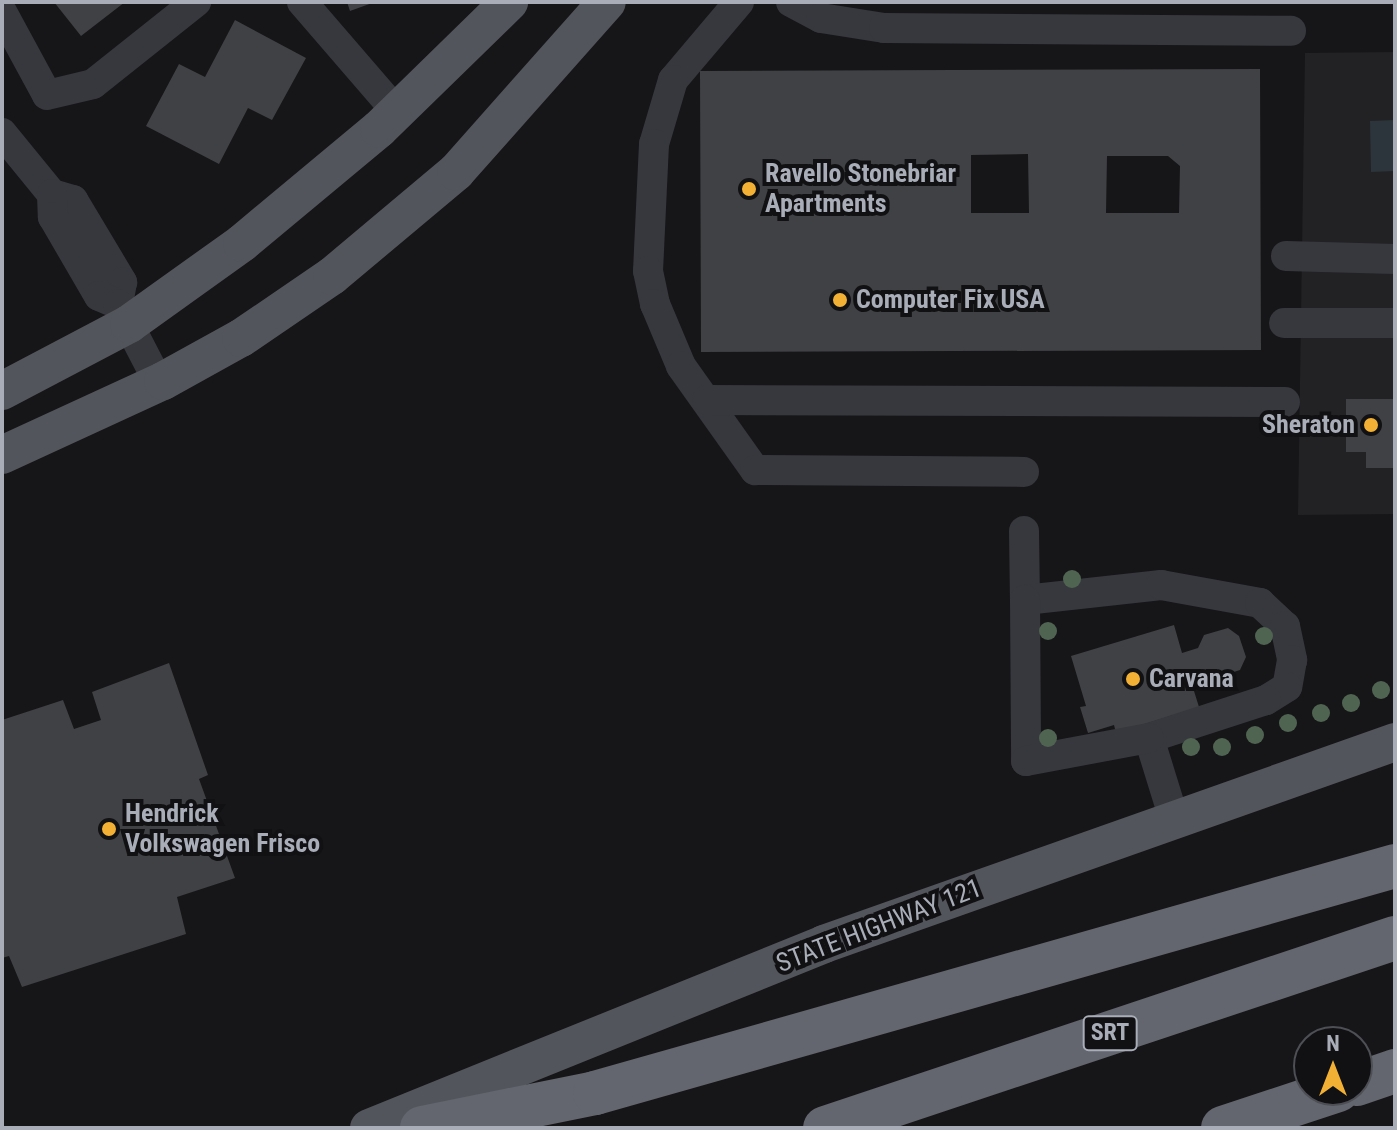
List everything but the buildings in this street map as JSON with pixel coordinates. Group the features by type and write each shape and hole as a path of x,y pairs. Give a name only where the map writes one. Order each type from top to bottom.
{"highway":[{"path":"422,1128 595,1093 1395,866"},
{"name":"SRT","path":"825,1128 1395,938"},
{"path":"1373,1079 1395,1071"},
{"path":"1223,1128 1293,1105"}],"main road":[{"path":"2,391 242,243 397,112 509,2"},
{"path":"2,455 159,383 241,338 332,276 445,182 607,2"},
{"name":"STATE HIGHWAY 121","path":"369,1128 824,944 1395,742"}],"lane":[{"path":"2,12 47,95 93,84 196,2"},
{"path":"302,2 397,112"},
{"path":"739,2 673,80 654,144 648,271 655,304 681,366 755,470 1024,472"},
{"path":"791,2 821,18 884,28 1291,31"},
{"path":"2,133 52,194 73,200 122,282 123,314 159,383"},
{"path":"1286,256 1395,259"},
{"path":"1284,323 1395,323"},
{"path":"707,400 1285,402"},
{"path":"1024,531 1026,761 1149,738 1266,700 1287,687 1292,660 1285,626 1260,603 1161,585 1025,600"},
{"path":"1149,738 1174,819"}],"shaded area":[{"path":"1395,52 1395,514 1298,515 1305,53"},
{"path":"1395,120 1395,171 1371,172 1370,121"}],"place":[{"name":"Ravello Stonebriar Apartments","path":"749,189"},
{"name":"Computer Fix USA","path":"840,300"},
{"name":"Sheraton","path":"1371,425"},
{"name":"Carvana","path":"1133,679"},
{"name":"Hendrick Volkswagen Frisco","path":"109,829"}]}
